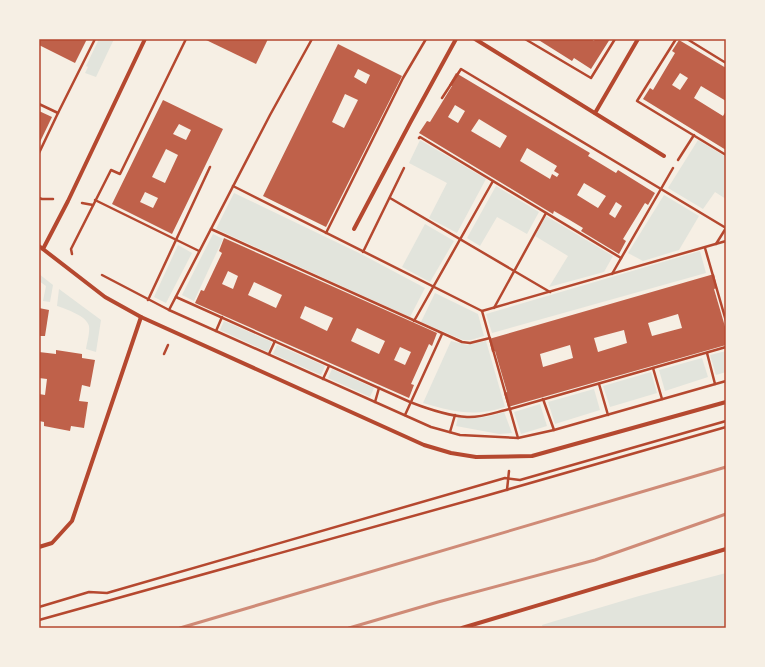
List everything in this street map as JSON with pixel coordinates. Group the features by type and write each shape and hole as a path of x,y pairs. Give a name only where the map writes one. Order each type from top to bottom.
{"street":[{"path":"145,39 68,201 41,247 105,297 141,317 424,445 451,453 476,457 532,456 726,402"},
{"path":"354,229 456,39"},
{"path":"475,39 664,156"},
{"path":"595,113 638,39"},
{"path":"39,547 52,543 72,522 141,317"},
{"path":"462,628 726,549"}],"path":[{"path":"39,153 95,39"},
{"path":"73,257 71,249 95,200 111,170 120,174 186,39"},
{"path":"169,310 233,186 312,39"},
{"path":"326,233 403,78 426,39"},
{"path":"525,39 591,78 615,39"},
{"path":"676,39 637,101 726,154"},
{"path":"687,39 726,63"},
{"path":"439,102 461,69 726,228 716,244"},
{"path":"39,104 58,113"},
{"path":"416,143 423,131"},
{"path":"612,274 660,189 694,135"},
{"path":"420,136 622,258"},
{"path":"363,252 406,164"},
{"path":"148,300 210,167"},
{"path":"414,321 493,181"},
{"path":"233,186 482,312 726,241"},
{"path":"390,198 550,292"},
{"path":"95,200 199,251"},
{"path":"494,308 546,213"},
{"path":"211,229 462,342 470,343 490,338"},
{"path":"705,248 726,321"},
{"path":"102,275 169,310 323,379 431,427 460,435 518,438 554,430 726,381"},
{"path":"176,296 410,402 455,415 468,417 483,416 510,409 726,347"},
{"path":"482,312 518,438"},
{"path":"216,331 222,317"},
{"path":"405,415 442,334"},
{"path":"269,354 275,341"},
{"path":"707,353 715,384"},
{"path":"323,379 329,366"},
{"path":"653,368 662,399"},
{"path":"599,384 608,415"},
{"path":"375,402 379,388"},
{"path":"543,399 554,430"},
{"path":"450,432 455,415"},
{"path":"39,607 89,592 107,593 505,478 520,480 726,421"},
{"path":"39,620 478,498 726,427"}],"shaded area":[{"path":"99,39 114,39 96,77 85,73 88,67 86,66"},
{"path":"420,140 486,179 457,233 429,218 447,183 409,163"},
{"path":"698,140 726,157 726,199 715,192 703,209 668,188"},
{"path":"496,186 539,212 527,234 497,217 480,246 467,238"},
{"path":"234,193 361,254 425,288 410,317 216,229"},
{"path":"664,195 699,216 679,250 643,261 628,253"},
{"path":"546,216 613,256 604,272 549,287 568,256 535,236"},
{"path":"425,224 454,241 430,282 402,267"},
{"path":"213,234 223,239 194,301 182,295"},
{"path":"178,245 192,253 166,303 154,297"},
{"path":"700,251 706,273 492,333 486,314"},
{"path":"39,274 53,285 50,302 43,301 46,286 39,281"},
{"path":"59,289 101,320 96,352 86,349 89,332 87,322 76,313 57,306"},
{"path":"435,293 478,314 484,336 471,340 463,340 421,322"},
{"path":"224,321 272,342 268,352 220,330"},
{"path":"451,341 467,345 486,341 505,407 474,413 454,411 423,403"},
{"path":"277,345 325,366 321,375 273,354"},
{"path":"726,351 726,372 716,375 710,355"},
{"path":"702,358 708,377 665,391 659,370"},
{"path":"332,369 374,388 370,397 328,378"},
{"path":"651,372 657,393 610,407 603,386"},
{"path":"594,389 600,410 555,424 548,402"},
{"path":"540,404 547,426 521,434 514,412"},
{"path":"504,412 512,433 499,434 456,426 458,417 481,418"},
{"path":"726,573 726,628 543,628 542,625 639,596"}],"building":[{"path":"39,39 87,39 75,63 39,45"},
{"path":"204,39 268,39 256,64"},
{"path":"537,39 591,39 594,41 595,39 610,39 591,69 574,58 572,61"},
{"path":"679,40 726,68 726,101 701,86 694,98 723,116 726,111 726,150 643,99 650,88 653,90 675,53 672,51","holes":["680,73 688,78 680,90 672,85"]},
{"path":"338,44 402,76 326,227 263,196","holes":["358,69 370,75 366,84 354,77","345,94 358,100 344,128 332,122"]},
{"path":"456,73 590,153 588,156 616,173 618,170 655,193 648,205 645,203 623,239 626,241 619,254 581,231 583,228 554,211 553,214 419,133 427,121 430,122 452,86 449,85","holes":["455,105 465,111 458,123 448,117","479,119 507,136 500,148 471,131","527,148 557,166 554,171 559,174 557,177 552,174 550,179 520,161","584,183 606,196 598,208 577,195","616,202 622,206 615,218 609,214"]},
{"path":"163,100 223,129 172,234 112,204","holes":["179,124 191,130 186,140 173,134","166,149 178,155 165,183 152,177","145,192 158,198 153,208 140,202"]},
{"path":"39,111 52,117 39,144"},
{"path":"224,238 437,333 432,346 429,344 411,384 414,385 409,398 195,303 201,290 204,291 222,253 219,251","holes":["228,271 238,276 233,289 222,284","254,282 282,295 276,308 248,295","305,306 333,318 327,331 300,318","357,328 385,341 379,354 351,341","400,347 411,352 405,365 394,360"]},
{"path":"714,274 717,288 714,289 726,330 726,345 508,407 504,393 507,392 495,351 492,352 489,339","holes":["678,314 682,328 652,336 648,323","624,330 627,343 598,352 594,338","570,345 573,358 543,367 540,354"]},
{"path":"39,308 49,310 45,336 39,336"},
{"path":"56,350 82,354 82,358 95,360 90,387 82,385 79,401 88,402 84,428 71,426 70,431 44,426 44,422 39,421 39,394 45,395 47,379 39,378 39,352 56,354"}],"railway":[{"path":"180,628 726,467"},
{"path":"349,628 438,602 595,560 726,514"}]}
